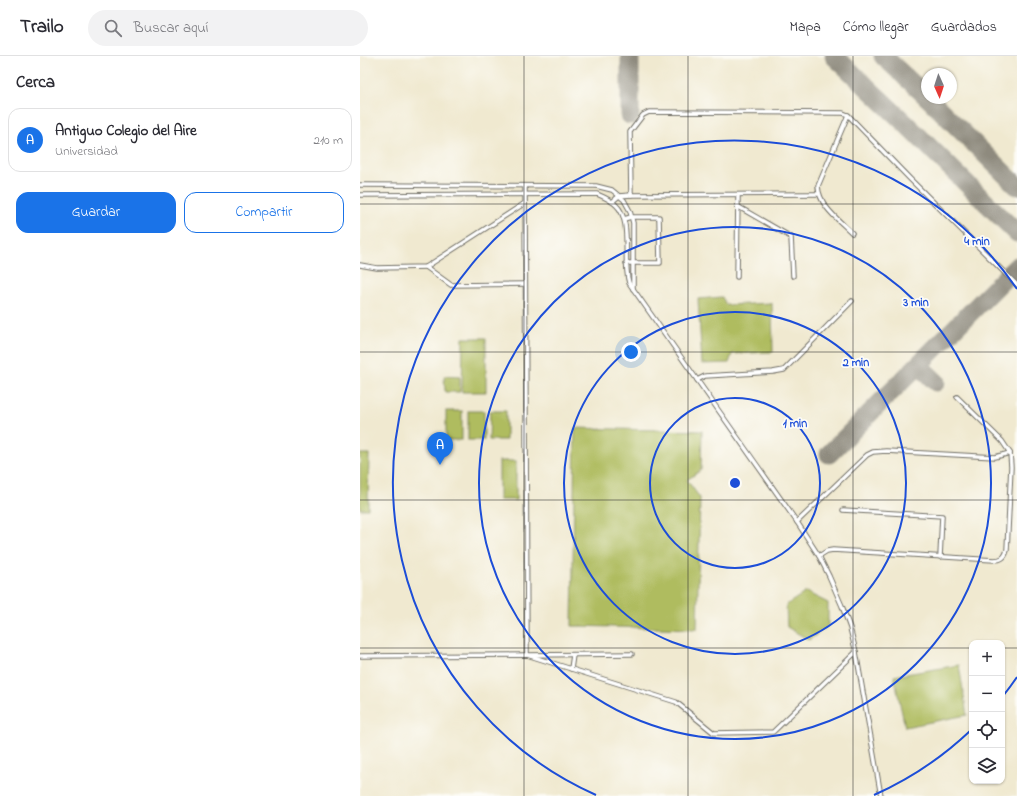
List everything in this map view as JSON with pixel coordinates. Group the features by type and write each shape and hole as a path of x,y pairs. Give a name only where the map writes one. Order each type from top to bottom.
{"lane":[{"path":"631,195 630,132 643,115 649,112 843,113 848,115 1017,285"},
{"path":"848,115 818,186 818,194 822,202 852,233"},
{"path":"360,185 596,186 612,190 627,206 633,223 633,290"},
{"path":"525,186 527,655"},
{"path":"360,195 597,194 617,205 624,215 626,225 627,276 633,290 798,522 819,556 842,606 856,652 881,796"},
{"path":"612,202 619,196 631,195 738,196 818,194"},
{"path":"737,277 736,206 738,196"},
{"path":"360,265 378,268 426,267 525,203"},
{"path":"736,206 791,237 793,276"},
{"path":"624,219 631,217 659,217 660,263 626,263"},
{"path":"426,267 451,284 525,284"},
{"path":"697,380 705,376 784,370 852,301"},
{"path":"819,556 827,551 834,550 994,560 1004,557 1007,550 1011,467 1010,453 1002,441 957,398"},
{"path":"798,522 867,455 873,452 886,451 995,457 1010,453"},
{"path":"843,510 942,516 940,557"},
{"path":"527,655 676,702 714,733 773,732 856,652"},
{"path":"360,656 632,654"},
{"path":"571,669 573,655"}],"green space":[{"path":"722,297 726,305 772,303 773,352 732,354 729,363 702,364 698,299"},
{"path":"463,338 486,338 486,392 462,392"},
{"path":"444,376 460,377 460,392 445,392"},
{"path":"446,411 462,411 462,440 446,440"},
{"path":"468,411 484,411 484,440 468,440"},
{"path":"490,411 506,411 506,440 489,440"},
{"path":"575,428 702,431 701,470 687,480 700,498 697,629 572,626"},
{"path":"360,454 369,454 368,509 360,509"},
{"path":"499,461 516,461 516,500 499,500"},
{"path":"806,592 828,603 828,626 809,640 787,627 786,605"},
{"path":"959,665 967,715 905,727 894,676"}],"taxiway":[{"path":"630,56 630,115"},
{"path":"834,56 1017,233"},
{"path":"883,56 921,91"},
{"path":"934,104 1017,186"},
{"path":"829,454 1017,266"},
{"path":"918,365 936,382"}],"place":[{"name":"Antiguo Colegio del Aire","path":"440,465"}]}
